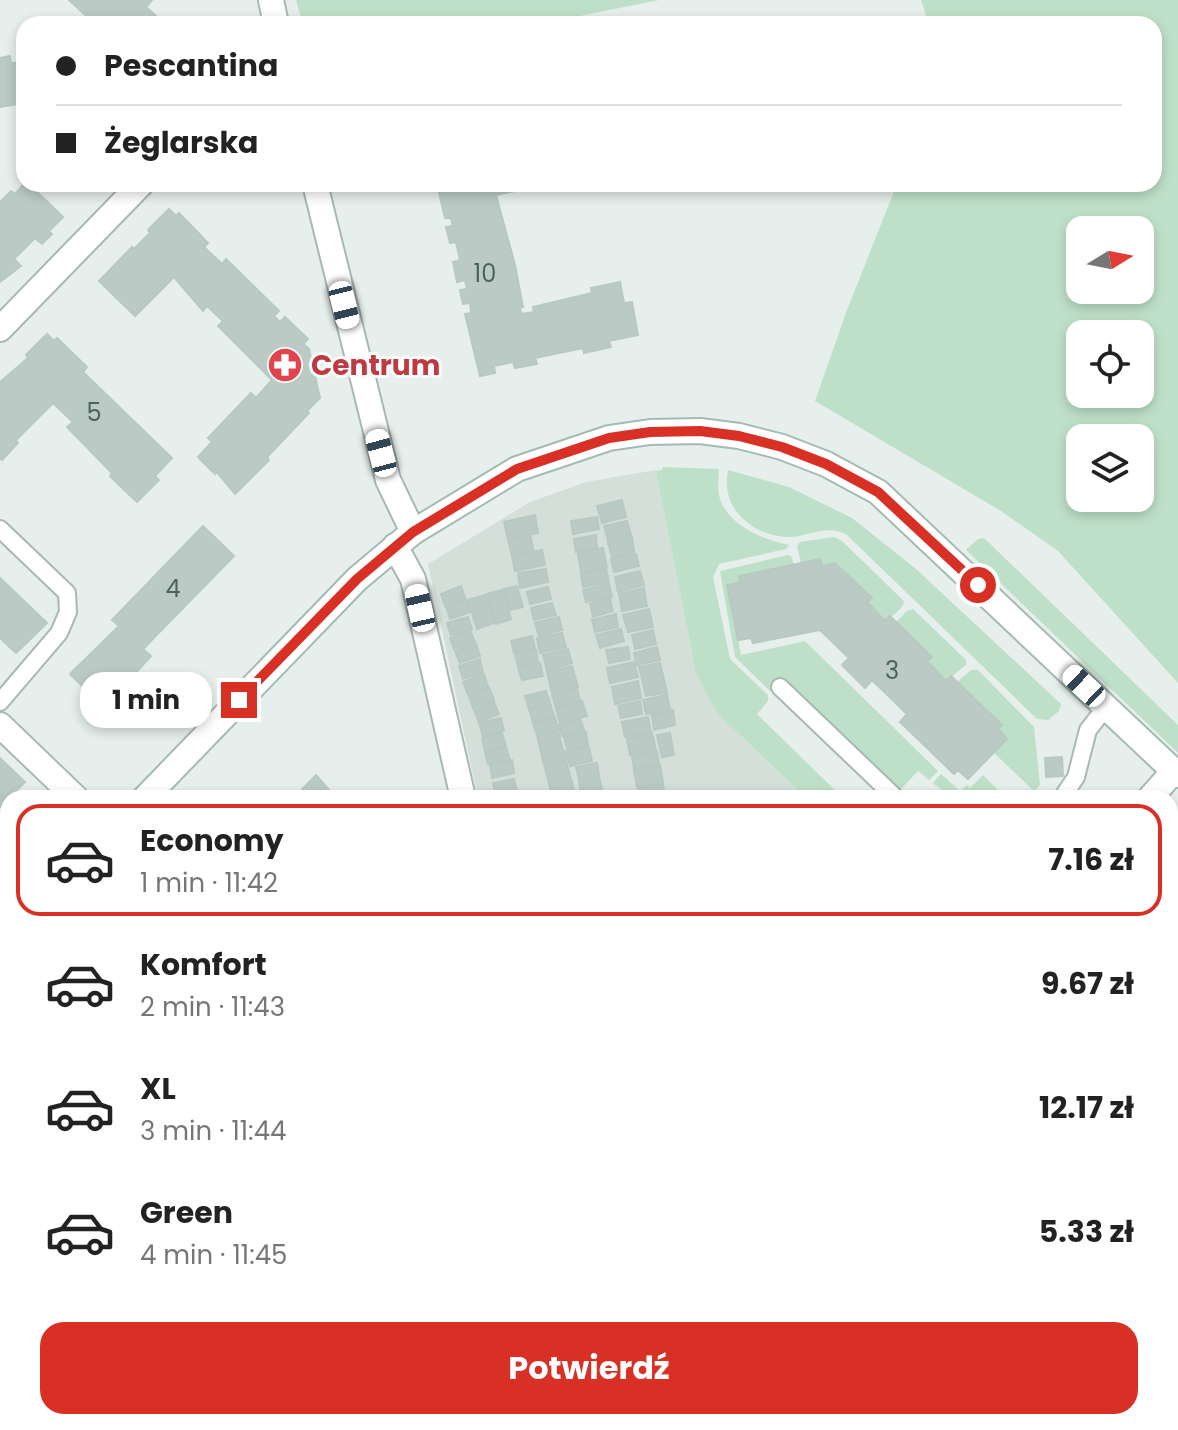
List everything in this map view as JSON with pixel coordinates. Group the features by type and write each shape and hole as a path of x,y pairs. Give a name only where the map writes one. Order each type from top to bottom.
{"street":[{"path":"0,329 133,192"},
{"path":"317,192 404,539 461,790"},
{"path":"153,790 357,579 404,539 517,469 609,438 650,432 700,431 739,436 782,447 826,464 878,492 1176,773 1158,790"},
{"path":"0,725 68,790"}],"lane":[{"path":"0,529 67,593 68,612 59,633 0,702"},
{"path":"780,687 888,790"},
{"path":"1067,790 1076,777 1088,730 1106,707"}],"shaded area":[{"path":"656,470 696,674 717,713 798,790 476,790 428,564 530,502 586,482"}],"green space":[{"path":"296,0 659,0 580,16 301,16"},
{"path":"921,0 1178,0 1178,683 1058,551 1001,511 815,401 894,192 1162,192 1162,16 926,16"},
{"path":"663,467 719,469 719,495 729,514 757,535 789,545 786,549 719,564 713,577 730,659 768,695 768,701 757,714 835,790 798,790 717,713 696,674 656,471"},
{"path":"728,470 789,487 852,518 916,569 1061,704 1059,711 1048,720 1037,719 847,535 831,530 786,537 761,531 750,524 733,506 727,483"},
{"path":"834,537 842,541 904,601 899,611 885,621 867,602 871,598 835,563 822,566 820,559 801,563 797,546 800,542"},
{"path":"984,538 1178,725 1178,753 966,550 978,539"},
{"path":"791,556 794,565 739,576 740,583 727,586 741,655 805,641 938,771 929,780 918,771 898,790 783,681 771,692 735,657 720,571"},
{"path":"913,609 966,660 966,665 946,681 927,661 931,657 896,622"},
{"path":"971,670 978,670 1034,727 1040,785 1035,790 994,753 1007,739 998,729 1002,725 957,682"},
{"path":"941,774 959,790 942,790 933,783"},
{"path":"983,775 998,790 961,790 967,785 970,788"}],"building":[{"path":"69,0 152,0 146,7 156,16 86,16"},
{"path":"10,56 11,63 16,63 16,104 0,107 0,58"},
{"path":"11,191 15,194 37,192 63,217 49,231 52,234 42,244 35,238 14,259 21,266 0,282 0,202"},
{"path":"439,192 510,192 496,195 515,265 523,307 520,308 521,314 534,312 533,307 592,293 591,288 620,282 624,303 632,302 638,335 609,341 611,347 584,353 583,348 535,358 537,364 515,368 513,362 494,366 495,373 480,376 465,314 471,313 470,303 463,304 460,290 467,289 465,280 457,282 453,262 460,260 456,242 450,243 446,227 453,226 451,218 445,218"},
{"name":"Centrum","path":"169,209 176,216 179,213 208,243 204,247 222,264 226,259 279,311 274,316 280,322 285,317 308,339 303,344 309,349 320,398 267,457 269,460 235,494 217,472 215,474 198,457 212,442 208,438 251,393 256,398 272,380 218,326 223,321 207,306 203,311 174,277 135,316 99,281 150,233 148,230"},
{"path":"47,334 54,341 57,338 87,367 83,372 172,458 155,476 159,480 137,502 67,427 73,422 53,403 16,440 18,443 2,460 0,458 0,382 28,358 26,355"},
{"path":"622,500 626,517 602,523 597,506"},
{"path":"535,515 538,533 508,539 504,522"},
{"path":"597,517 599,529 573,534 571,521"},
{"path":"627,521 631,535 608,541 604,526"},
{"path":"203,526 234,556 143,649 151,656 104,707 70,674 119,626 112,620"},
{"path":"530,534 534,552 512,556 508,539"},
{"path":"596,535 597,548 576,552 574,539"},
{"path":"632,537 634,552 612,557 608,543"},
{"path":"603,548 607,568 581,572 578,553"},
{"path":"542,550 545,565 515,571 512,556"},
{"path":"636,554 639,566 614,572 611,559"},
{"path":"820,559 822,566 835,563 872,598 867,602 885,621 890,616 932,657 927,661 946,681 951,676 1002,725 998,729 1007,739 968,779 958,770 954,774 900,722 907,714 872,680 865,688 842,665 849,658 820,630 753,643 751,638 738,640 727,585 740,583 739,576"},
{"path":"546,569 548,582 520,588 518,573"},
{"path":"606,569 609,582 583,587 581,574"},
{"path":"640,571 644,585 618,592 615,577"},
{"path":"0,578 47,623 16,653 0,638"},
{"path":"609,584 612,597 586,602 583,590"},
{"path":"461,586 465,598 445,606 441,594"},
{"path":"517,586 523,607 510,610 504,589"},
{"path":"548,587 551,599 530,604 527,592"},
{"path":"644,588 647,606 622,611 619,594"},
{"path":"502,590 511,619 496,624 487,594"},
{"path":"485,595 494,623 477,629 468,600"},
{"path":"466,599 470,612 450,619 446,607"},
{"path":"610,599 613,611 593,617 590,604"},
{"path":"552,603 556,615 534,620 531,608"},
{"path":"649,609 653,627 628,632 623,615"},
{"path":"616,614 618,627 595,632 592,620"},
{"path":"468,617 472,629 451,635 447,623"},
{"path":"559,617 562,630 539,636 535,623"},
{"path":"621,629 624,641 600,648 596,635"},
{"path":"470,630 475,642 454,649 450,638"},
{"path":"653,630 656,644 635,649 632,635"},
{"path":"562,633 566,647 540,653 537,638"},
{"path":"532,636 535,648 514,653 511,641"},
{"path":"476,644 480,656 460,663 455,651"},
{"path":"628,647 630,659 609,663 606,650"},
{"path":"657,647 660,660 637,665 634,653"},
{"path":"536,649 538,661 518,666 515,654"},
{"path":"568,649 572,663 547,670 543,655"},
{"path":"480,659 483,673 463,679 459,666"},
{"path":"634,662 638,677 610,683 607,668"},
{"path":"540,663 543,676 522,680 518,668"},
{"path":"660,663 667,693 646,696 639,667"},
{"path":"572,666 578,687 552,693 547,672"},
{"path":"484,674 488,687 468,695 463,682"},
{"path":"638,681 641,698 615,704 612,687"},
{"path":"489,688 494,700 473,708 469,696"},
{"path":"577,688 580,701 556,708 552,695"},
{"path":"546,691 550,703 529,709 525,696"},
{"path":"667,695 670,710 646,714 643,700"},
{"path":"582,701 587,716 560,723 556,709"},
{"path":"640,701 642,714 621,718 618,706"},
{"path":"494,702 499,714 479,722 474,710"},
{"path":"550,703 554,716 533,722 529,709"},
{"path":"673,710 675,725 654,730 652,715"},
{"path":"555,717 558,730 537,735 533,723"},
{"path":"648,717 651,732 625,737 622,722"},
{"path":"501,718 504,731 483,736 479,723"},
{"path":"580,719 584,730 562,736 559,725"},
{"path":"558,730 561,743 540,748 537,735"},
{"path":"586,732 588,745 567,749 564,737"},
{"path":"502,733 506,746 485,751 482,738"},
{"path":"652,733 656,750 630,755 627,739"},
{"path":"670,733 674,755 662,757 657,735"},
{"path":"561,743 565,756 543,761 540,748"},
{"path":"506,747 510,760 488,764 485,752"},
{"path":"589,747 592,761 570,766 566,751"},
{"path":"657,751 659,764 634,769 632,756"},
{"path":"565,756 568,769 547,775 543,761"},
{"path":"1062,757 1063,776 1046,777 1045,758"},
{"path":"0,758 25,782 17,790 0,790"},
{"path":"512,760 514,773 492,778 490,765"},
{"path":"597,763 599,776 579,780 576,767"},
{"path":"660,765 663,782 637,787 634,770"},
{"path":"568,769 572,782 550,788 547,775"},
{"path":"316,775 329,790 302,790"},
{"path":"599,777 602,789 580,790 579,781"},
{"path":"514,779 517,790 495,790 493,783"},
{"path":"572,782 574,790 551,790"},
{"path":"663,784 664,790 638,790"}],"place":[{"name":"Centrum","path":"285,365"}],"route":[{"path":"239,700 357,579 413,532 517,469 609,438 650,432 700,431 739,436 782,447 826,464 878,492 978,585"}]}
